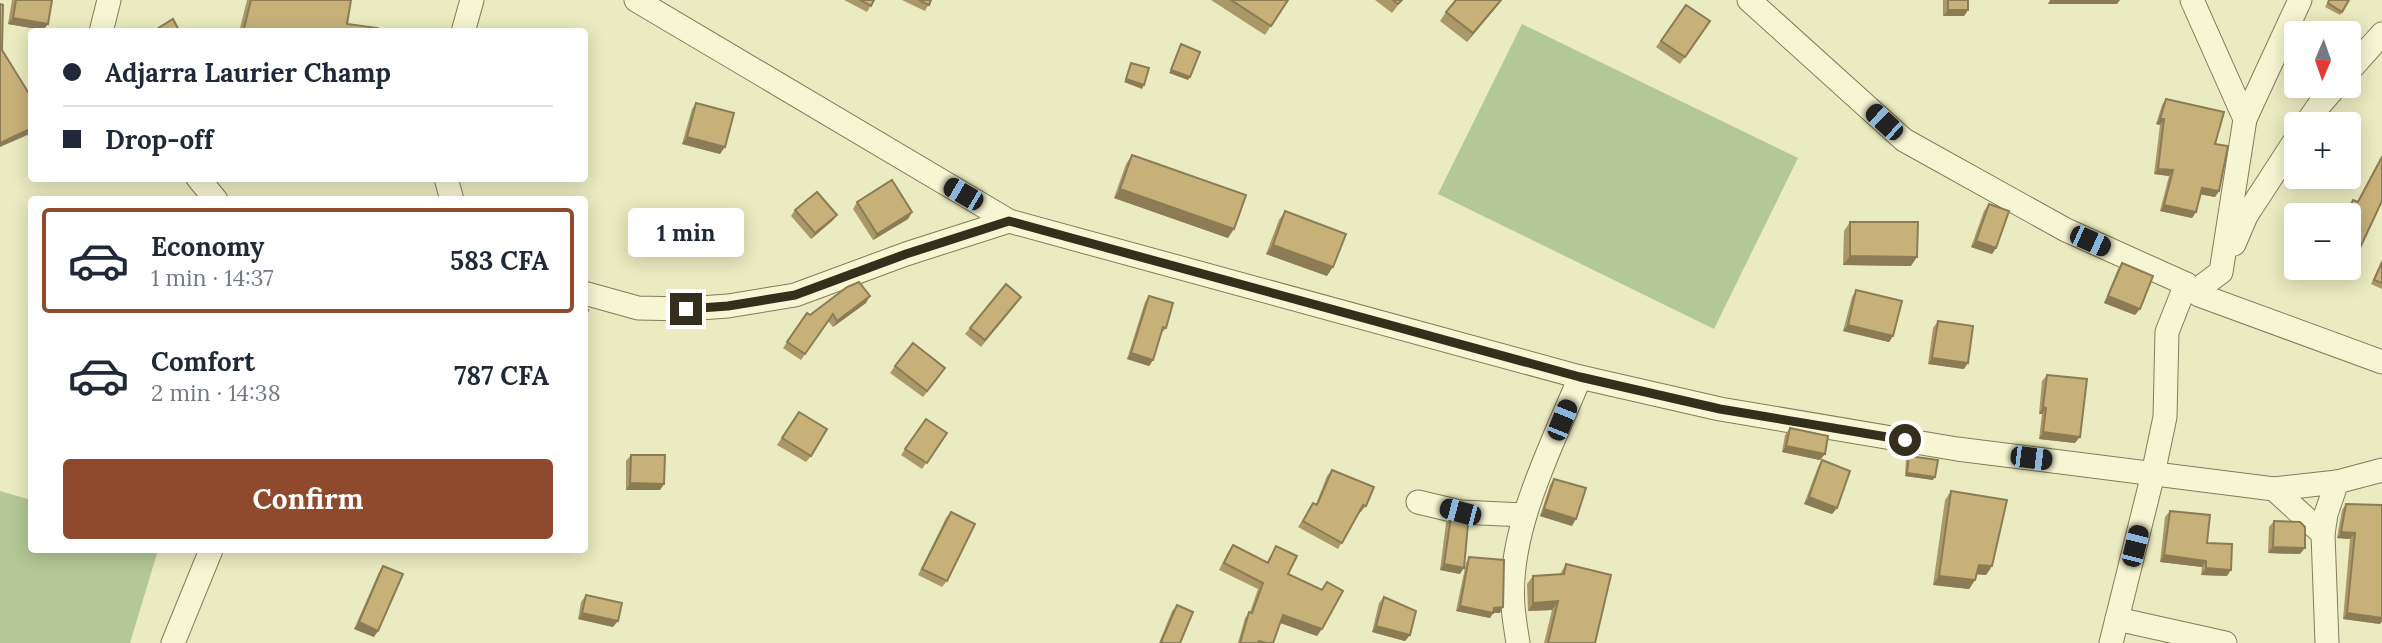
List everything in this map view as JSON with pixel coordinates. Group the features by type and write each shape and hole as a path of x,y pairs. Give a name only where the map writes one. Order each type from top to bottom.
{"street":[{"path":"102,28 109,0"},
{"path":"464,28 472,0"},
{"path":"636,0 1009,221 1580,377 1720,409 1957,449 2274,489 2337,482 2382,470"},
{"path":"2192,0 2245,119"},
{"path":"2221,272 2245,119 2300,0"},
{"path":"1761,5 1904,140 2066,230 2190,288 2382,362"},
{"path":"2361,57 2382,34"},
{"path":"2315,112 2327,98"},
{"path":"2112,643 2165,417 2167,332 2190,288 2221,272 2246,216 2284,157"},
{"path":"201,182 213,196"},
{"path":"588,294 638,308 686,309 728,306 795,295 906,254 1009,221"},
{"path":"1518,643 1512,604 1516,555 1524,515 1580,377"},
{"path":"2327,643 2323,534 2326,514 2337,482"},
{"path":"2274,489 2323,534"},
{"path":"1418,502 1460,512 1524,515"},
{"path":"173,643 210,553"},
{"path":"2118,619 2225,643"}],"green space":[{"path":"1522,24 1798,158 1714,329 1438,194"},
{"path":"0,491 28,499 28,553 157,553 130,643 0,643"}],"building":[{"path":"16,0 52,0 48,24 13,18"},
{"path":"251,0 351,0 347,24 378,28 244,28"},
{"path":"860,0 874,0 871,6"},
{"path":"1231,0 1288,0 1271,26"},
{"path":"1456,0 1501,0 1473,33 1446,12"},
{"path":"1948,0 1968,0 1968,10 1948,10"},
{"path":"2329,0 2349,0 2342,12 2328,3"},
{"path":"0,4 3,5 2,50 28,92 28,130 0,143"},
{"path":"1686,5 1710,21 1685,57 1661,41"},
{"path":"173,19 178,28 158,28"},
{"path":"1181,44 1200,52 1190,77 1171,70"},
{"path":"1131,63 1149,68 1144,85 1126,79"},
{"path":"2166,99 2224,112 2215,144 2228,146 2219,191 2202,188 2196,212 2164,205 2173,170 2158,169 2164,119 2160,119"},
{"path":"696,103 734,113 725,147 687,137"},
{"path":"1132,155 1246,195 1234,229 1120,189"},
{"path":"2382,157 2382,201 2361,246 2361,203 2352,203 2353,200 2358,202"},
{"path":"892,180 912,212 877,234 857,202"},
{"path":"817,192 837,215 815,233 795,210"},
{"path":"1989,204 2009,211 1996,248 1976,241"},
{"path":"1285,211 1346,234 1333,267 1273,245"},
{"path":"1850,222 1918,222 1917,257 1850,256"},
{"path":"2382,262 2382,283 2374,280"},
{"path":"2122,263 2153,276 2140,309 2108,296"},
{"path":"859,282 870,296 837,321 833,314 805,354 787,342 807,313 810,315 847,287"},
{"path":"1006,284 1021,297 985,340 970,328"},
{"path":"1856,290 1902,301 1893,336 1848,325"},
{"path":"1149,296 1173,303 1153,360 1131,353"},
{"path":"1938,321 1973,326 1968,363 1932,358"},
{"path":"913,343 945,368 927,391 895,366"},
{"path":"2047,375 2087,379 2080,437 2043,432"},
{"path":"799,412 827,429 811,456 782,438"},
{"path":"926,419 947,433 927,463 905,449"},
{"path":"1790,428 1828,436 1825,454 1786,446"},
{"path":"631,455 665,455 664,484 630,483"},
{"path":"1909,456 1938,460 1935,477 1907,473"},
{"path":"1822,460 1850,471 1837,508 1809,497"},
{"path":"1332,470 1374,487 1366,506 1363,505 1342,543 1303,521 1313,503 1317,505"},
{"path":"1554,479 1586,488 1576,519 1544,509"},
{"path":"1951,491 2007,500 1992,566 1979,565 1975,580 1939,576"},
{"path":"2346,504 2382,505 2382,618 2347,613 2355,533 2341,532"},
{"path":"2170,511 2210,515 2207,543 2232,544 2231,570 2206,568 2206,561 2164,555"},
{"path":"951,512 975,524 947,581 922,569"},
{"path":"1451,517 1468,524 1464,568 1444,564"},
{"path":"2274,521 2300,522 2305,527 2305,548 2273,547"},
{"path":"1233,545 1268,563 1276,546 1297,556 1288,574 1322,590 1327,582 1343,591 1322,629 1283,615 1273,643 1240,643 1249,612 1252,613 1263,583 1224,563"},
{"path":"1469,557 1504,560 1503,607 1494,608 1493,613 1460,606"},
{"path":"1566,564 1611,575 1595,643 1548,643 1558,601 1533,603 1533,576 1564,574"},
{"path":"383,566 403,574 378,631 359,622"},
{"path":"586,595 622,603 618,621 582,613"},
{"path":"1384,597 1416,611 1410,635 1376,626"},
{"path":"1177,605 1193,612 1180,643 1161,642"}],"route":[{"path":"686,309 728,306 795,295 906,254 1009,221 1580,377 1720,409 1905,440"}]}
